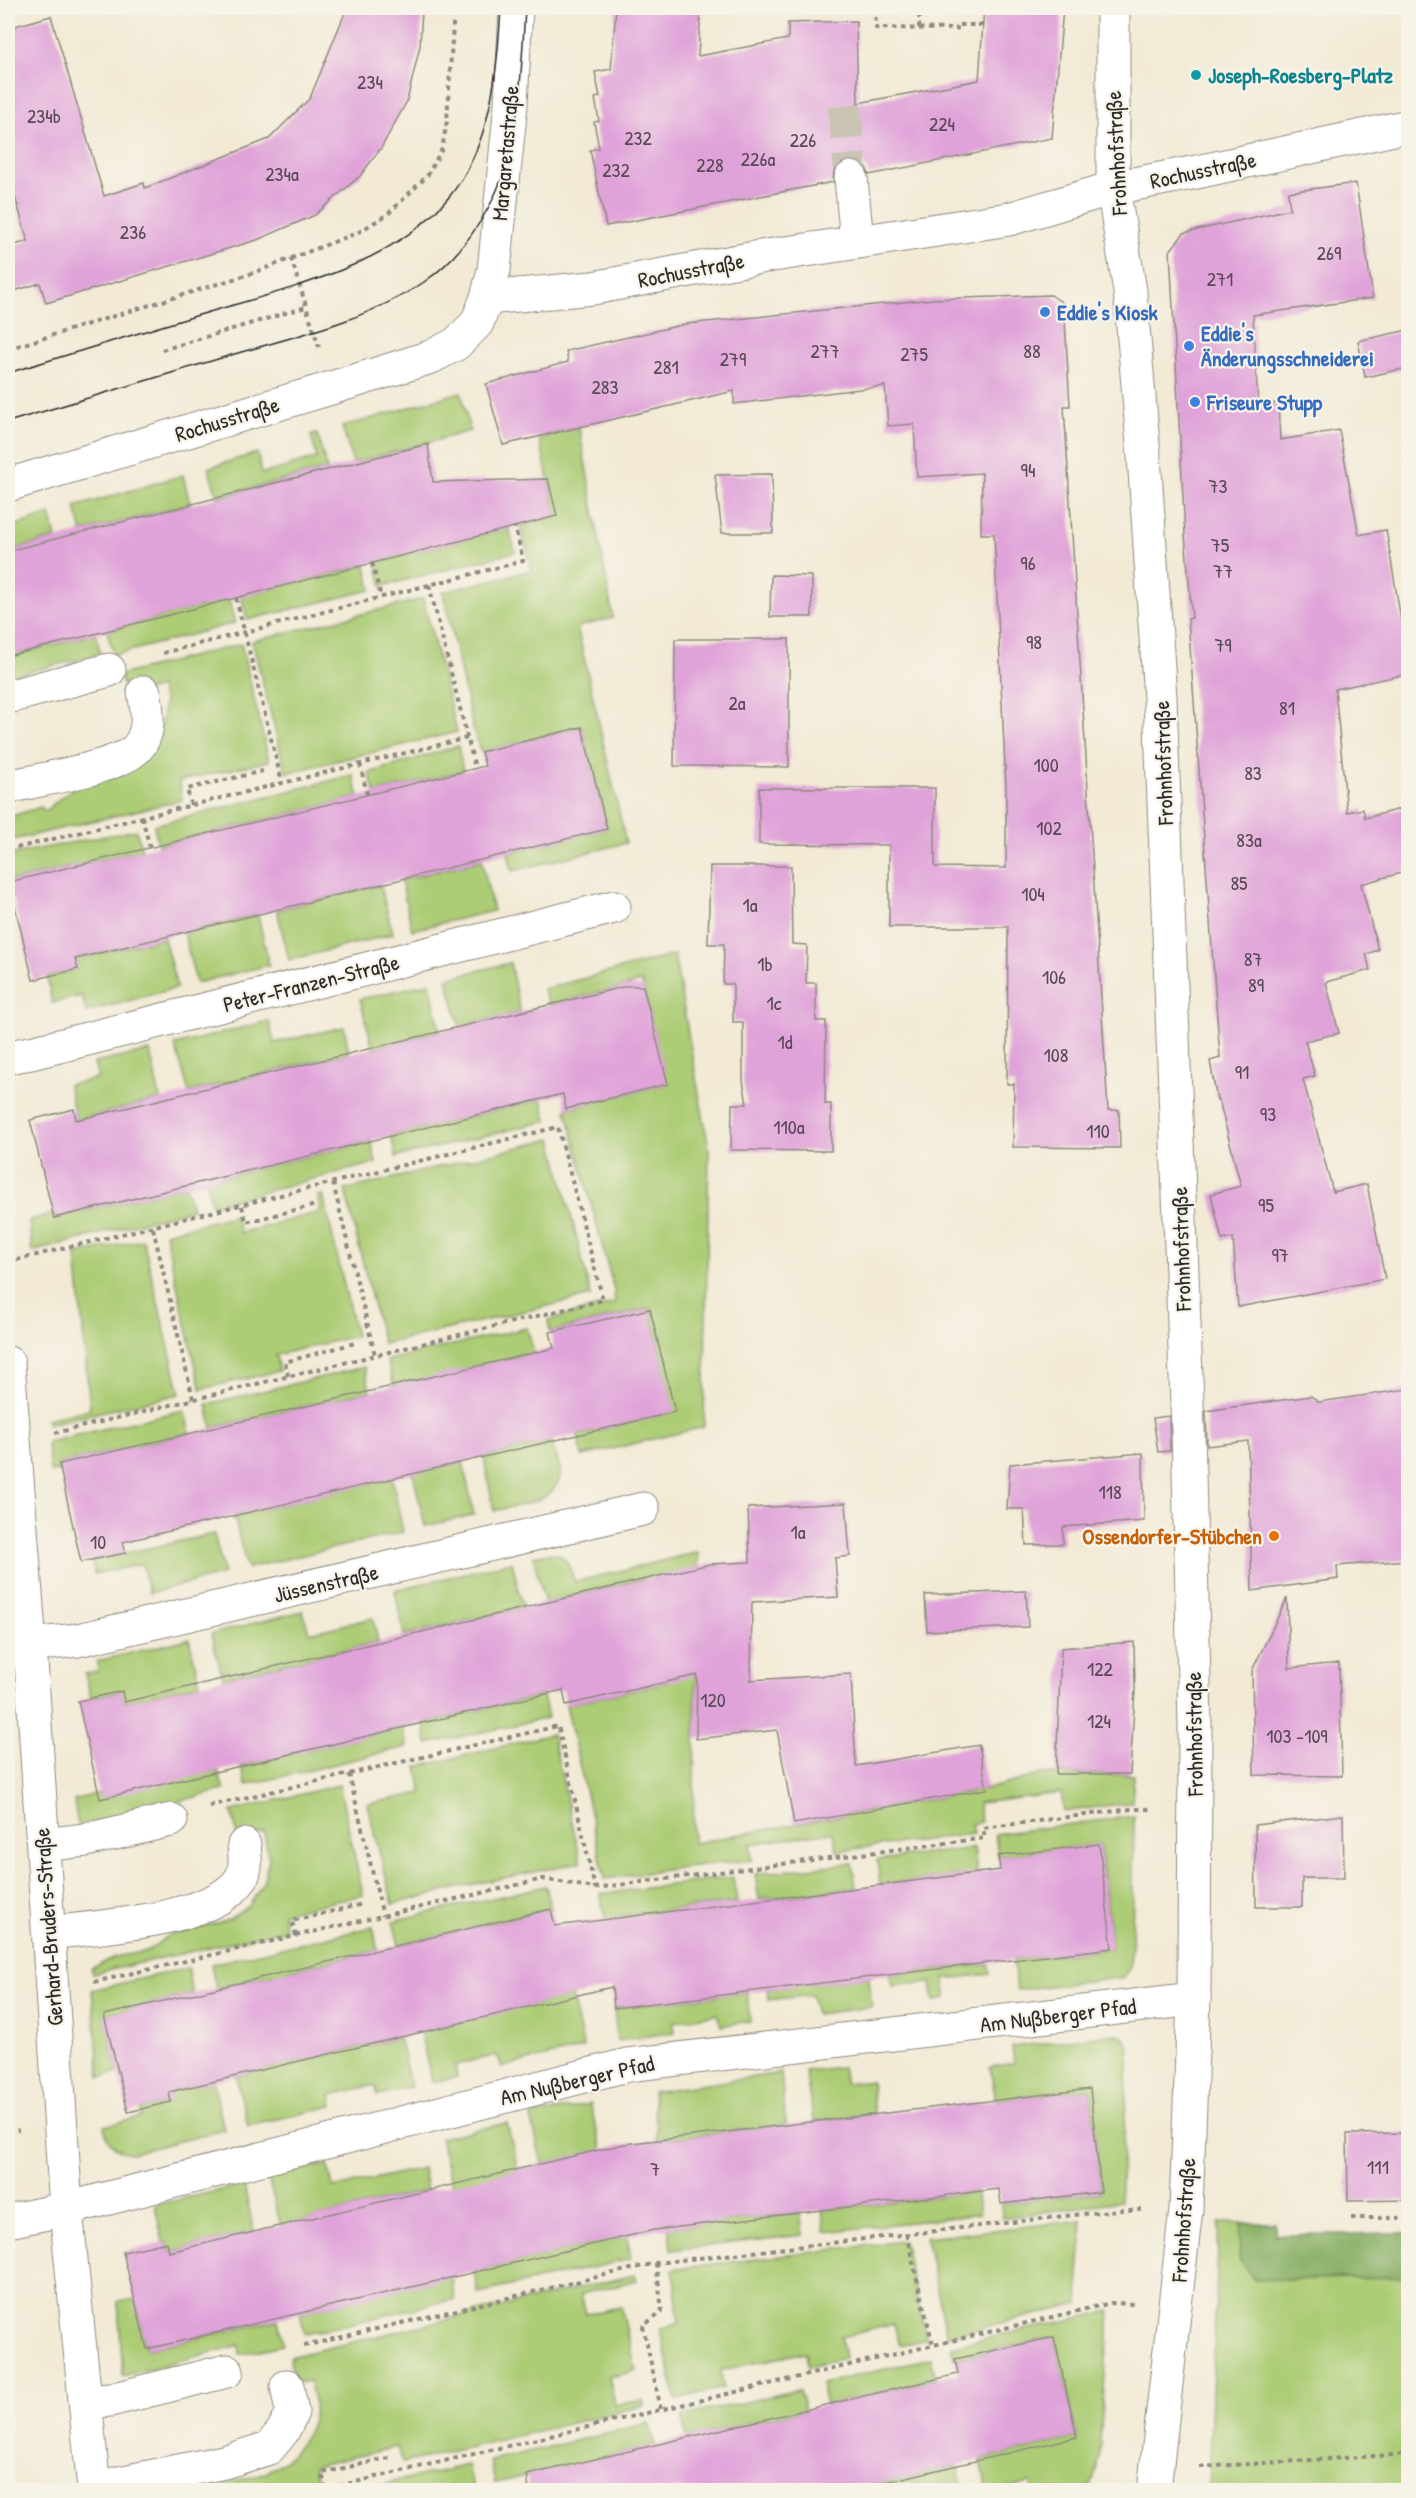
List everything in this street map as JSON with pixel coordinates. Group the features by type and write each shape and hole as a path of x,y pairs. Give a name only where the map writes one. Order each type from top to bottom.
{"street":[{"name":"Margaretastraße","path":"487,298 494,270 504,172 516,8"},
{"name":"Frohnhofstraße","path":"1113,8 1113,188 1130,291 1144,456 1160,698 1188,1429 1195,1809 1194,1999 1186,2209 1154,2480"},
{"name":"Rochusstraße","path":"8,484 431,357 456,344 477,323 487,298 593,288 760,256 1009,219 1113,188 1408,126"},
{"path":"851,178 857,242"},
{"path":"8,697 109,670"},
{"path":"8,787 115,761 136,750 147,729 148,708 144,692"},
{"name":"Peter-Franzen-Straße","path":"8,1057 614,907"},
{"name":"Gerhard-Bruders-Straße","path":"8,1363 14,1442 19,1648 43,1845 66,2209 94,2489"},
{"name":"Jüssenstraße","path":"19,1648 78,1640 643,1509"},
{"path":"43,1845 86,1840 171,1820"},
{"path":"49,1933 141,1922 207,1905 222,1898 236,1886 243,1875 244,1845"},
{"name":"Am Nußberger Pfad","path":"8,2221 66,2209 627,2065 1194,1999"},
{"path":"86,2402 110,2400 227,2371"},
{"path":"94,2489 225,2462 269,2448 283,2431 292,2412 287,2386"}],"path":[{"path":"8,349 210,286 291,258 372,225 403,201 427,176 442,149 446,136 454,8"},
{"path":"875,8 876,28 957,29 957,25 983,25"},
{"path":"919,28 920,8"},
{"path":"291,258 320,351"},
{"path":"162,350 306,307"},
{"path":"109,670 116,666 245,632 523,561 515,527"},
{"path":"372,563 381,597"},
{"path":"429,585 475,768"},
{"path":"236,598 282,783"},
{"path":"8,849 467,738"},
{"path":"360,764 367,794"},
{"path":"190,805 187,789 263,771"},
{"path":"142,817 150,848"},
{"path":"8,1262 558,1127 603,1300 14,1442"},
{"path":"333,1183 375,1355"},
{"path":"242,1206 246,1222 316,1205"},
{"path":"153,1228 193,1399"},
{"path":"288,1376 285,1362 355,1344"},
{"path":"171,1820 185,1812 558,1726 595,1888"},
{"path":"349,1774 383,1916"},
{"path":"52,1983 94,1982 543,1879 595,1888 985,1838 983,1828 1131,1809 1195,1809"},
{"path":"296,1936 292,1921 363,1904"},
{"path":"297,2348 656,2263 1118,2210 1186,2209"},
{"path":"1351,2218 1408,2218"},
{"path":"906,2234 933,2345"},
{"path":"656,2263 662,2311 643,2326 661,2410"},
{"path":"393,2457 322,2473 324,2490 1111,2303 1176,2304"},
{"path":"1154,2480 1408,2454"}],"green space":[{"path":"461,392 470,431 353,463 342,427"},
{"path":"579,427 613,618 577,627 626,843 512,871 508,853 607,829 582,727 481,752 473,729 443,592 532,570 520,526 557,516 539,438"},
{"path":"317,434 327,469 218,497 208,468 257,453 262,474 317,458 311,435"},
{"path":"183,475 190,504 82,532 75,507"},
{"path":"50,514 56,538 8,551 8,528"},
{"path":"509,528 515,552 382,586 376,562"},
{"path":"366,565 371,590 247,620 241,596"},
{"path":"229,599 235,623 114,655 107,631"},
{"path":"423,599 457,732 286,773 252,641"},
{"path":"96,634 100,654 8,677 8,656"},
{"path":"241,644 269,761 179,781 182,800 8,841 8,817 41,807 45,811 162,724 164,702 160,687 126,696 120,675"},
{"path":"458,746 463,771 375,793 369,773"},
{"path":"353,775 359,797 158,845 154,825"},
{"path":"136,830 142,850 12,881 13,895 8,897 8,855"},
{"path":"482,860 493,911 412,930 401,880"},
{"path":"380,885 393,934 289,960 277,910"},
{"path":"258,915 269,965 196,983 184,933"},
{"path":"164,938 177,988 86,1012 82,996 52,1003 47,977 77,969 75,959"},
{"path":"674,955 709,1149 704,1427 582,1456 578,1435 674,1412 650,1308 550,1332 548,1320 615,1303 614,1290 566,1109 667,1084 642,982 549,1005 543,989"},
{"path":"510,963 520,1012 460,1027 447,978"},
{"path":"430,983 440,1031 373,1048 360,999"},
{"path":"269,1021 274,1043 344,1027 349,1053 189,1092 175,1045"},
{"path":"150,1051 160,1099 76,1120 68,1085 98,1078 94,1063"},
{"path":"542,1099 547,1121 396,1157 391,1136"},
{"path":"552,1139 591,1296 383,1344 345,1190"},
{"path":"371,1141 376,1163 212,1205 206,1181"},
{"path":"186,1186 192,1209 32,1252 29,1220 53,1214 54,1218"},
{"path":"323,1195 356,1336 276,1355 279,1371 201,1389 165,1233 236,1215 240,1233 320,1212 318,1196"},
{"path":"143,1240 180,1394 48,1424 47,1419 90,1409 76,1254"},
{"path":"527,1328 534,1353 394,1386 387,1360"},
{"path":"365,1367 370,1391 212,1428 207,1404"},
{"path":"184,1410 190,1433 59,1464 60,1471 50,1472 47,1442"},
{"path":"551,1442 560,1470 557,1484 552,1491 534,1501 494,1511 484,1457"},
{"path":"463,1462 474,1515 425,1526 413,1473"},
{"path":"392,1478 403,1532 247,1568 234,1516"},
{"path":"214,1534 224,1574 149,1593 142,1564 94,1574 93,1560"},
{"path":"698,1552 693,1843 987,1789 1042,1774 1134,1775 1132,1802 1064,1812 1061,1793 978,1803 981,1822 971,1824 973,1834 837,1851 833,1832 750,1844 752,1860 605,1879 566,1705 668,1682 643,1579 545,1603 533,1556 552,1553 562,1556 575,1582"},
{"path":"512,1562 523,1608 404,1635 395,1590"},
{"path":"303,1611 309,1633 373,1618 378,1642 223,1678 211,1634"},
{"path":"189,1639 200,1684 124,1702 121,1691 91,1698 85,1674 98,1671 97,1661"},
{"path":"543,1695 548,1718 427,1744 424,1723"},
{"path":"403,1727 407,1747 246,1785 241,1766"},
{"path":"552,1734 581,1862 465,1886 393,1904 367,1804 422,1793 417,1767"},
{"path":"218,1771 224,1790 78,1826 74,1800 99,1793"},
{"path":"339,1785 363,1895 283,1913 285,1930 92,1974 91,1969 115,1957 147,1951 171,1934 190,1931 229,1919 249,1906 263,1883 269,1859 264,1832 238,1838 232,1811"},
{"path":"1134,1816 1132,1949 1129,1968 1124,1977 1017,1990 1013,1960 1112,1948 1100,1844 998,1856 995,1834"},
{"path":"974,1848 977,1873 880,1885 877,1860"},
{"path":"852,1863 856,1888 759,1899 755,1874"},
{"path":"733,1877 737,1902 605,1918 600,1894"},
{"path":"546,1886 551,1909 399,1945 393,1921"},
{"path":"373,1927 378,1950 216,1988 211,1964"},
{"path":"989,1964 990,1974 945,1979 946,1998 934,2001 931,1982 892,1986 890,1975"},
{"path":"187,1968 193,1994 105,2015 118,2072 100,2077 92,1990"},
{"path":"869,1977 872,2007 816,2014 812,1995 769,2000 767,1989"},
{"path":"747,1992 750,2021 721,2026 717,2014 673,2022 675,2032 617,2041 614,2008"},
{"path":"572,1996 584,2048 502,2067 497,2055 455,2065 457,2077 432,2082 420,2032"},
{"path":"1115,2034 1125,2038 1129,2047 1120,2201 1002,2218 1001,2204 1101,2192 1090,2089 996,2100 990,2067 1014,2063 1012,2047"},
{"path":"399,2038 411,2087 378,2095 375,2085 331,2095 333,2106 248,2126 236,2076"},
{"path":"842,2067 845,2084 871,2081 874,2114 814,2121 805,2071"},
{"path":"781,2073 786,2125 657,2140 653,2092"},
{"path":"213,2081 224,2130 132,2153 116,2148 107,2137 104,2126 141,2117 140,2109 171,2102 169,2092"},
{"path":"590,2104 602,2150 542,2164 531,2116"},
{"path":"507,2123 518,2170 452,2186 440,2138"},
{"path":"328,2164 333,2188 423,2168 427,2190 281,2226 268,2178"},
{"path":"244,2185 254,2232 169,2252 167,2242 163,2243 155,2205"},
{"path":"976,2192 980,2214 825,2232 822,2210"},
{"path":"800,2213 803,2235 671,2250 669,2228"},
{"path":"1081,2220 1079,2304 947,2336 926,2238"},
{"path":"1219,2223 1275,2223 1275,2235 1408,2233 1408,2490 1208,2490"},
{"path":"1241,2223 1275,2223 1275,2235 1408,2233 1408,2277 1254,2280 1239,2259"},
{"path":"627,2236 631,2259 478,2293 474,2272"},
{"path":"903,2241 927,2339 900,2345 894,2324 841,2337 845,2358 808,2367 806,2352 721,2370 723,2388 676,2399 660,2329 679,2323 673,2269"},
{"path":"635,2275 637,2280 581,2294 586,2314 621,2307 636,2371 609,2377 615,2405 643,2400 644,2406 402,2463 397,2447 314,2466 317,2484 290,2490 203,2490 264,2473 285,2460 301,2443 311,2421 314,2403 309,2381 296,2383 289,2357"},
{"path":"451,2277 455,2299 305,2334 300,2313"},
{"path":"135,2299 147,2349 278,2320 283,2345 240,2354 239,2345 123,2376 118,2302"},
{"path":"1110,2311 1098,2467 1091,2486 1083,2490 1033,2490 1030,2483 1001,2490 987,2490 981,2460 1077,2437 1054,2337 955,2359 951,2346"},
{"path":"931,2358 936,2379 826,2405 821,2384"},
{"path":"799,2390 805,2410 687,2438 682,2416"},
{"path":"649,2423 655,2445 495,2483 490,2461"},
{"path":"468,2465 473,2488 462,2490 357,2490"},
{"path":"958,2465 963,2490 852,2490"}],"building":[{"path":"347,8 422,8 420,46 407,101 381,148 360,176 315,215 257,240 46,303 40,283 8,293 8,247 28,241 8,173 8,28 51,16 104,196 144,183 145,188 269,139 310,98"},
{"path":"616,8 701,8 698,56 788,39 788,23 856,21 858,103 979,80 984,8 1063,8 1052,138 869,175 866,167 859,161 849,159 840,163 834,170 833,182 606,226 590,150 599,148 594,122 599,121 595,98 600,97 595,72 611,69"},
{"path":"1356,183 1373,298 1253,315 1258,405 1278,403 1280,440 1339,430 1359,535 1386,530 1401,620 1408,619 1408,674 1335,689 1347,812 1363,809 1365,818 1408,807 1408,871 1361,884 1378,950 1366,954 1370,970 1326,982 1339,1033 1305,1041 1315,1076 1303,1079 1333,1192 1367,1184 1385,1279 1238,1307 1233,1238 1222,1240 1211,1194 1241,1186 1219,1100 1217,1100 1210,1061 1220,1058 1188,619 1192,618 1185,535 1170,251 1184,233 1290,209 1288,192"},
{"path":"1051,295 1064,304 1070,406 1064,406 1108,1110 1119,1110 1120,1148 1013,1147 1014,1084 1007,1084 1008,927 889,927 889,845 759,844 759,788 935,788 935,867 1006,868 1006,788 994,534 981,534 982,473 917,477 914,424 888,426 885,386 734,404 734,391 503,445 486,384 568,362 566,351 686,324 933,299"},
{"path":"1408,330 1408,368 1365,377 1358,341"},
{"path":"428,444 433,482 548,479 557,516 8,656 8,551"},
{"path":"772,474 773,533 722,533 715,475"},
{"path":"771,575 812,576 812,617 770,617"},
{"path":"675,639 789,639 789,767 674,766"},
{"path":"582,727 607,829 75,959 78,969 33,980 9,882 485,766 481,752"},
{"path":"710,866 791,866 792,944 807,945 806,983 816,983 816,1021 826,1021 825,1104 831,1104 831,1151 731,1150 732,1104 747,1104 743,1081 743,1022 733,1022 733,984 723,984 724,944 708,944"},
{"path":"627,986 643,986 668,1084 566,1109 563,1094 54,1218 30,1120 74,1109 76,1120"},
{"path":"650,1309 675,1412 123,1542 126,1553 81,1562 59,1464 554,1348 550,1332"},
{"path":"1408,1389 1408,1560 1337,1566 1338,1579 1252,1591 1248,1441 1207,1446 1206,1411 1311,1396 1319,1402"},
{"path":"1169,1416 1170,1451 1158,1452 1153,1418"},
{"path":"1143,1453 1144,1521 1063,1527 1063,1544 1026,1545 1024,1509 1007,1509 1010,1464"},
{"path":"846,1503 850,1556 835,1558 838,1597 752,1602 751,1680 851,1674 856,1766 979,1745 987,1789 794,1824 777,1730 696,1739 697,1675 566,1705 563,1690 100,1799 78,1701 122,1691 124,1702 710,1564 750,1562 748,1508"},
{"path":"1026,1591 1028,1627 927,1631 925,1595"},
{"path":"1287,1598 1289,1668 1339,1663 1342,1776 1254,1775 1252,1671"},
{"path":"1134,1642 1135,1690 1130,1774 1056,1774 1061,1648"},
{"path":"1343,1815 1344,1878 1302,1878 1302,1907 1256,1907 1255,1825"},
{"path":"1099,1844 1112,1948 614,2008 612,1987 169,2092 171,2102 128,2112 104,2015 551,1909 555,1926 1000,1870 998,1856"},
{"path":"1090,2089 1101,2192 1001,2204 999,2189 654,2230 147,2349 123,2252 167,2242 169,2252 624,2144"},
{"path":"1408,2133 1408,2200 1348,2201 1347,2134"},
{"path":"1054,2337 1077,2437 852,2490 529,2490 527,2475 958,2374 955,2359"}],"tunnel":[{"path":"844,106 851,178"}],"tram line":[{"path":"8,373 299,285 366,259 397,242 425,221 449,197 475,154 490,107 501,8"},
{"path":"8,422 334,325 403,295 444,266 478,225 501,180 518,107 525,8"}],"place":[{"name":"Joseph-Roesberg-Platz","path":"1196,75"},
{"name":"Eddie's Kiosk","path":"1045,312"},
{"name":"Eddie's Änderungsschneiderei","path":"1189,346"},
{"name":"Friseure Stupp","path":"1195,402"},
{"name":"Ossendorfer-Stübchen","path":"1274,1536"}]}
